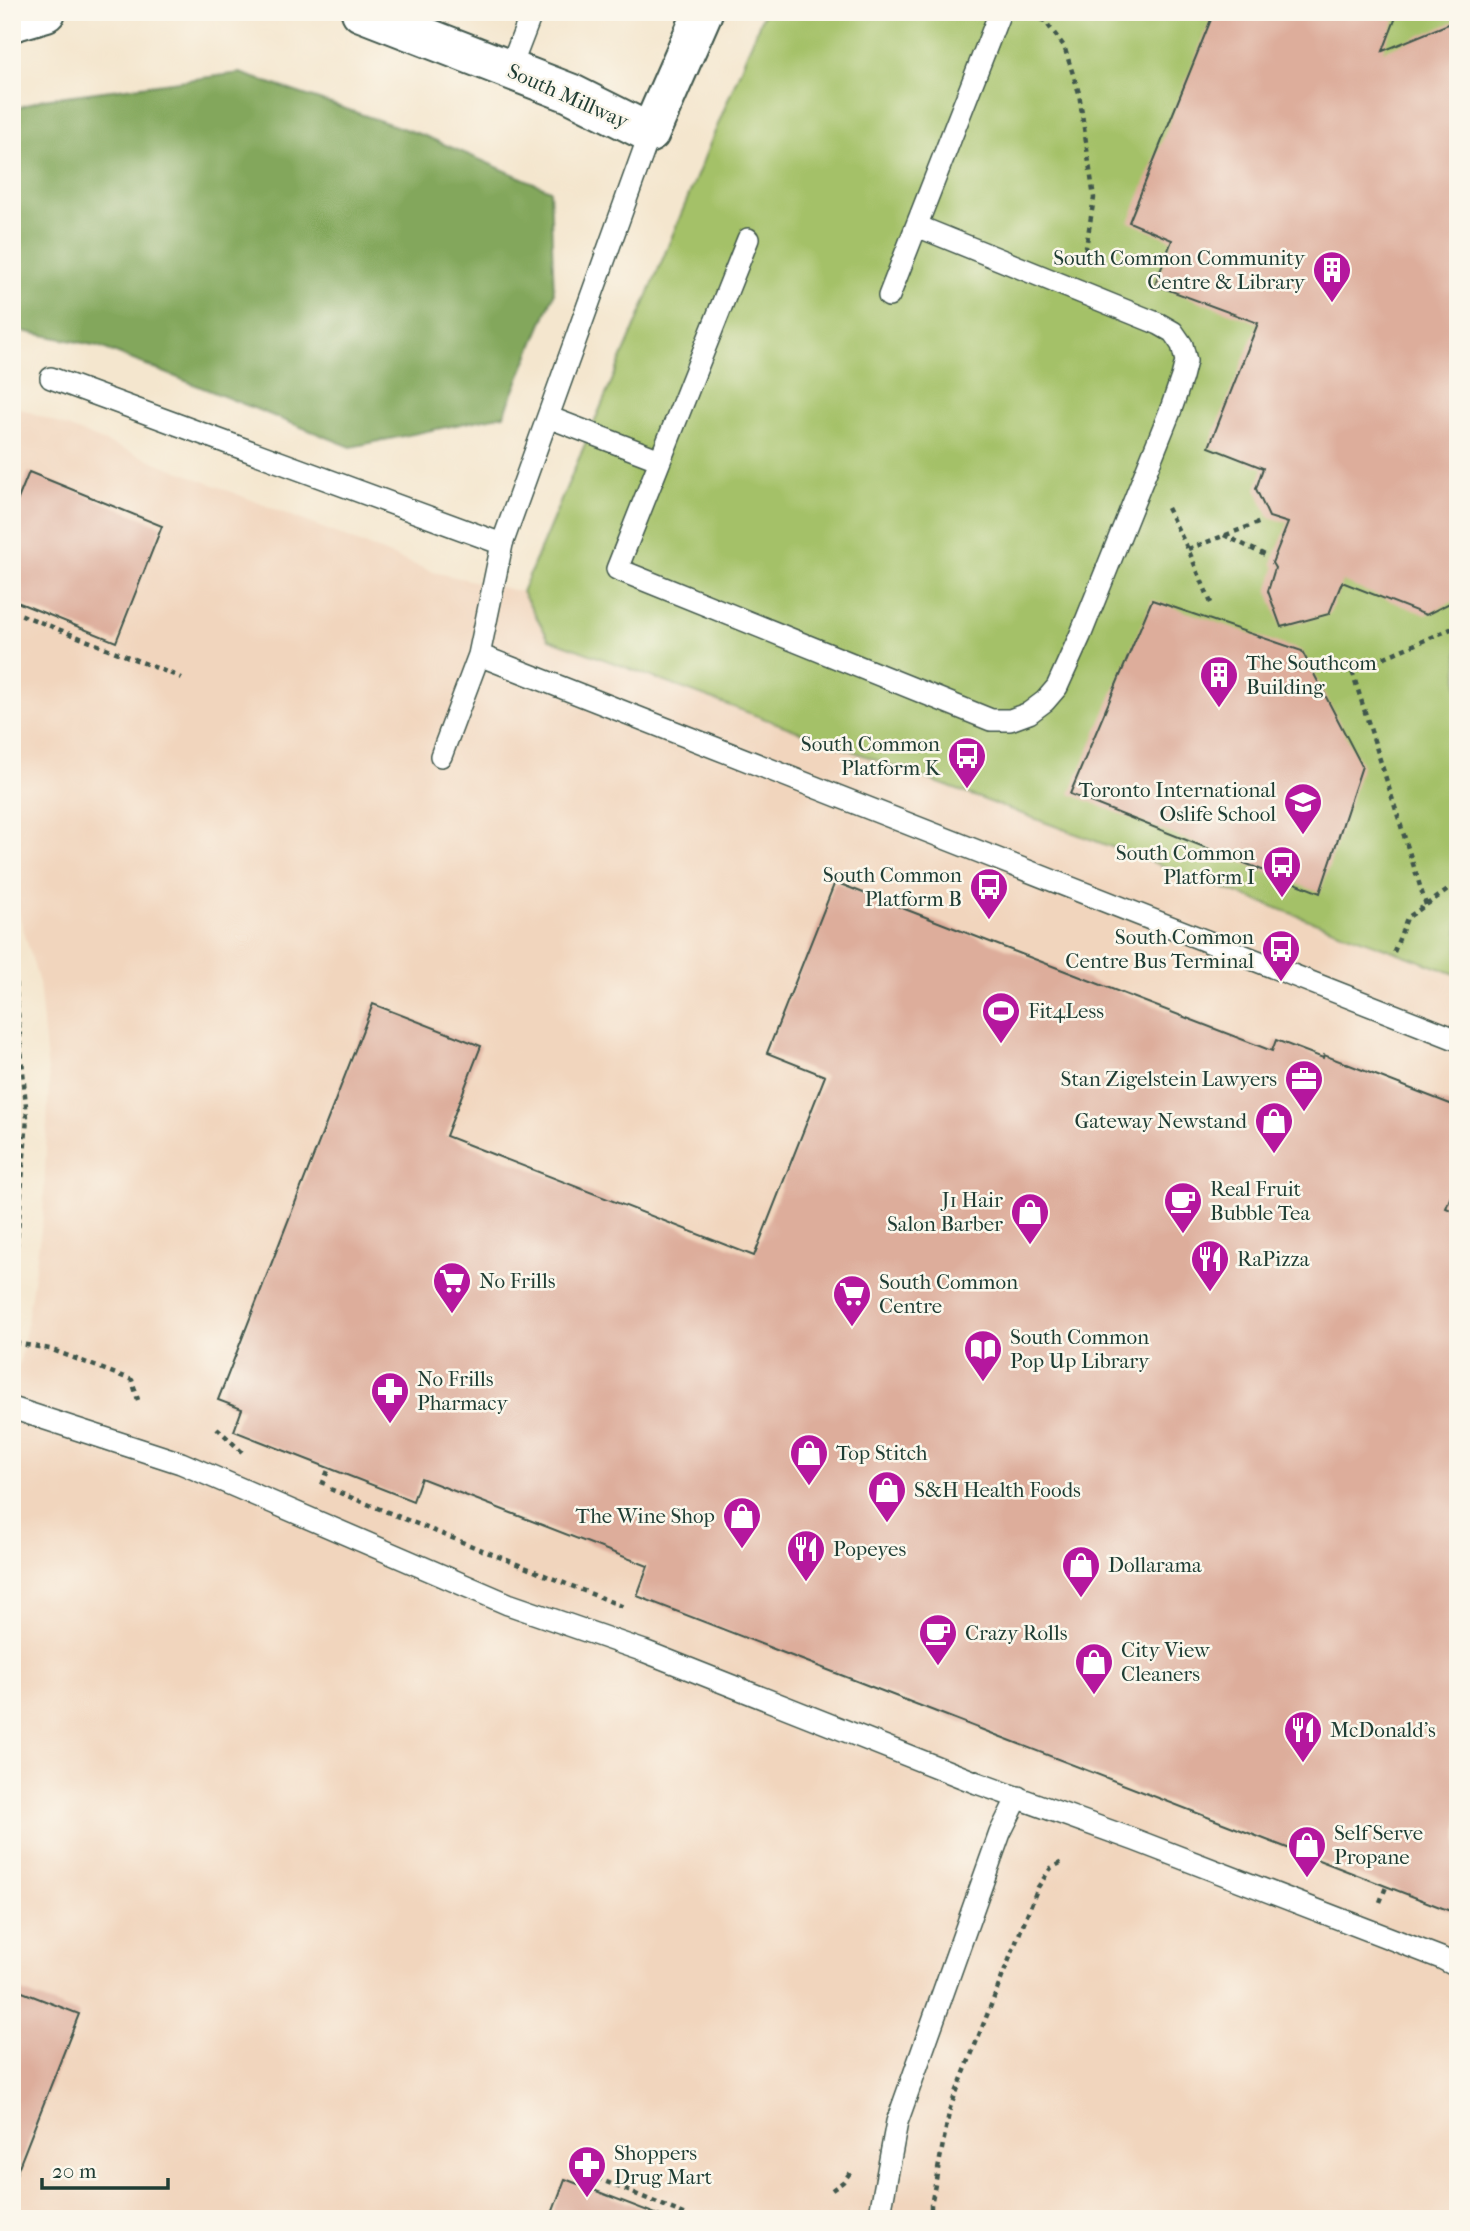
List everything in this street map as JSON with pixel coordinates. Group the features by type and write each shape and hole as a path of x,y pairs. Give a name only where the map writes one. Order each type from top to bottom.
{"street":[{"path":"12,22 46,12"},
{"name":"South Millway","path":"361,12 570,93 650,133 703,12"}],"lane":[{"path":"510,69 532,12"},
{"path":"889,296 1000,12"},
{"path":"441,756 479,656 502,544 650,133"},
{"path":"748,239 617,569 991,720 1010,720 1029,713 1057,687 1147,470 1186,361 1182,345 1173,332 1159,324 916,226"},
{"path":"51,378 502,544"},
{"path":"548,417 660,460"},
{"path":"479,656 1458,1040"},
{"path":"12,1408 181,1463 508,1604 632,1646 786,1705 915,1759 1441,1958 1458,1967"},
{"path":"879,2219 897,2122 1000,1833 1018,1797"}],"path":[{"path":"1021,12 1045,21 1064,46 1079,93 1094,198 1080,292"},
{"path":"1147,470 1188,549 1211,603"},
{"path":"1188,549 1261,522"},
{"path":"1224,535 1268,556"},
{"path":"12,611 182,678"},
{"path":"1426,905 1352,671 1458,626"},
{"path":"1394,952 1407,918 1458,883"},
{"path":"12,943 27,1118 12,1306"},
{"path":"15,1343 50,1349 132,1380 138,1400"},
{"path":"322,1485 329,1468"},
{"path":"931,2219 931,2205 950,2108 1038,1887 1051,1868 1064,1861"},
{"path":"1380,1903 1386,1886"},
{"path":"597,2178 682,2216 696,2219"}],"shaded area":[{"path":"12,405 433,572 522,592 549,639 1458,975 1458,2219 12,2219 12,1386 23,1348 43,1216 49,1083 39,983 12,890"}],"green space":[{"path":"764,12 1458,12 1458,975 549,639 522,592"},
{"path":"240,73 425,136 550,190 554,294 504,415 351,447 98,346 12,329 12,110 43,99"}],"building":[{"name":"South Common Community Centre & Library","path":"1214,12 1398,12 1383,51 1458,20 1458,599 1426,615 1342,582 1329,614 1281,627 1268,591 1275,568 1272,563 1288,523 1269,517 1256,489 1263,468 1209,447 1258,323 1155,285 1172,240 1129,222"},
{"path":"29,472 162,526 116,642 12,600 12,514"},
{"name":"The Southcom Building","path":"1152,600 1302,651 1362,766 1320,893 1070,794"},
{"name":"South Common Centre","path":"835,882 1272,1051 1276,1040 1323,1058 1324,1055 1458,1107 1458,1179 1446,1208 1458,1213 1458,1914 637,1596 648,1566 421,1478 413,1501 234,1431 242,1409 218,1400 373,1004 481,1046 446,1136 754,1256 825,1076 767,1053"},
{"path":"12,1988 79,2014 14,2179 12,2178"},
{"name":"Shoppers Drug Mart","path":"565,2179 661,2216 660,2219 550,2219"}],"place":[{"name":"South Common Community Centre & Library","path":"1332,304"},
{"name":"The Southcom Building","path":"1219,709"},
{"name":"South Common Platform K","path":"967,790"},
{"name":"Toronto International Oslife School","path":"1303,836"},
{"name":"South Common Platform I","path":"1282,899"},
{"name":"South Common Platform B","path":"989,921"},
{"name":"South Common Centre Bus Terminal","path":"1281,983"},
{"name":"Fit4Less","path":"1001,1045"},
{"name":"Stan Zigelstein Lawyers","path":"1304,1113"},
{"name":"Gateway Newstand","path":"1274,1155"},
{"name":"Real Fruit Bubble Tea","path":"1183,1235"},
{"name":"J1 Hair Salon Barber","path":"1030,1246"},
{"name":"RaPizza","path":"1210,1293"},
{"name":"No Frills","path":"452,1315"},
{"name":"South Common Centre","path":"852,1328"},
{"name":"South Common Pop Up Library","path":"983,1383"},
{"name":"No Frills Pharmacy","path":"390,1425"},
{"name":"Top Stitch","path":"809,1487"},
{"name":"S&H Health Foods","path":"887,1524"},
{"name":"The Wine Shop","path":"742,1550"},
{"name":"Popeyes","path":"806,1583"},
{"name":"Dollarama","path":"1081,1599"},
{"name":"Crazy Rolls","path":"938,1667"},
{"name":"City View Cleaners","path":"1094,1696"},
{"name":"McDonald's","path":"1303,1764"},
{"name":"Self Serve Propane","path":"1307,1879"},
{"name":"Shoppers Drug Mart","path":"587,2199"}]}
